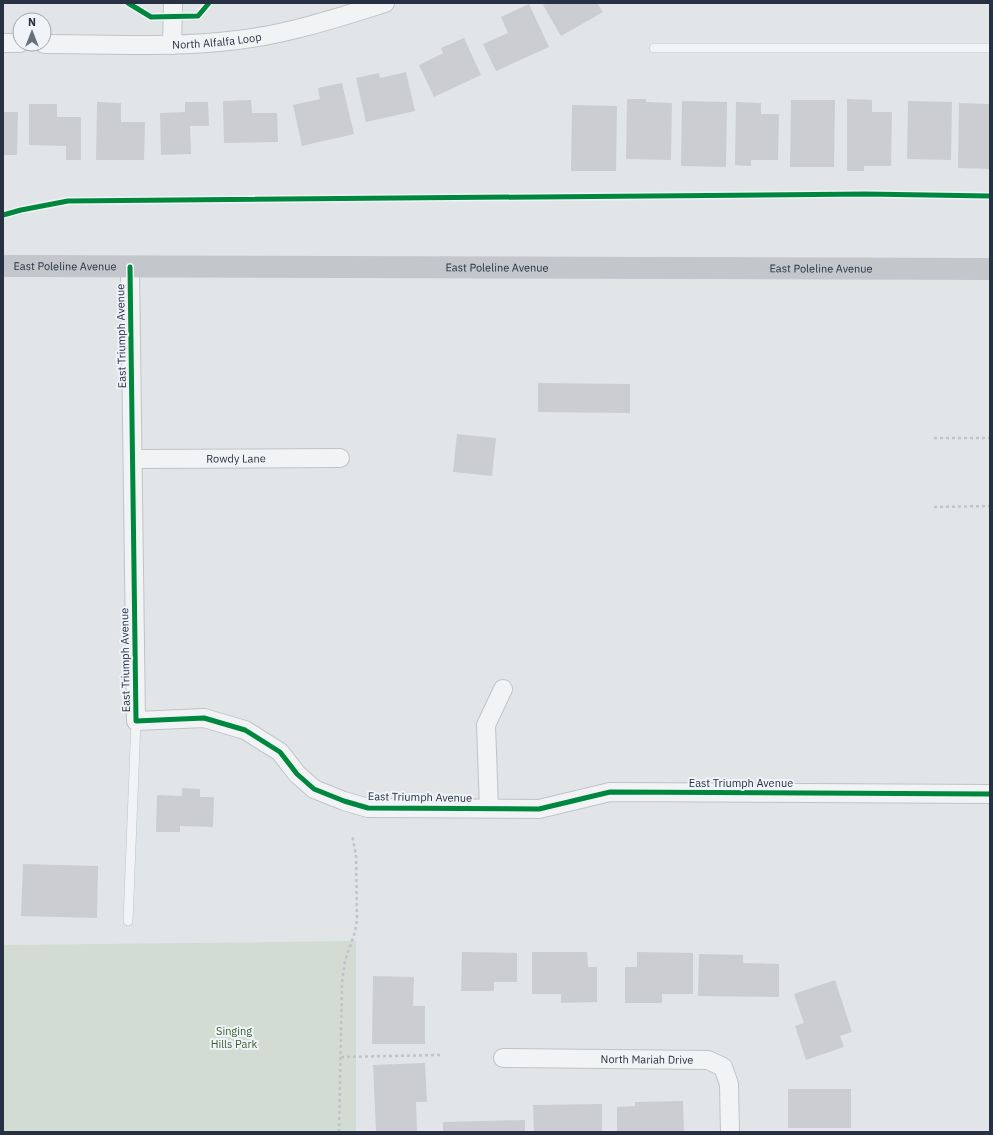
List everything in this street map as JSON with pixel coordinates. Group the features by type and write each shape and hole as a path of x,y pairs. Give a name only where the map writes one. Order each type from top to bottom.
{"main road":[{"name":"East Poleline Avenue","path":"3,266 990,269"}],"street":[{"path":"172,45 173,3"},
{"name":"North Alfalfa Loop","path":"52,44 172,45 238,40 310,26 385,3"},
{"name":"East Triumph Avenue","path":"130,267 136,721 204,718 246,730 280,752 297,774 314,789 344,801 368,808 539,809 610,792 990,794"},
{"name":"Rowdy Lane","path":"133,459 340,458"},
{"path":"489,808 486,725 503,689"},
{"name":"North Mariah Drive","path":"502,1058 708,1060 723,1067 729,1084 730,1132"}],"lane":[{"path":"654,48 990,48"},
{"path":"128,921 136,721"}],"path":[{"path":"934,438 990,438"},
{"path":"934,507 990,506"},
{"path":"339,1132 342,983 344,961 355,932 357,920 356,855 352,835"},
{"path":"340,1057 440,1056"}],"green space":[{"name":"Singing Hills Park","path":"356,941 356,1132 3,1132 3,945"}],"building":[{"path":"547,3 597,3 603,12 561,36 543,5"},
{"path":"529,4 549,47 496,71 483,44 508,33 501,17"},
{"path":"464,38 481,75 434,97 419,65 443,53 441,48"},
{"path":"406,72 415,111 366,122 356,78 379,73 380,78"},
{"path":"342,83 354,134 302,146 293,105 320,99 318,88"},
{"path":"627,99 646,99 646,102 672,103 671,160 626,159"},
{"path":"847,99 872,100 872,112 892,112 891,166 864,166 864,171 847,171"},
{"path":"251,100 252,113 277,113 278,142 224,143 223,101"},
{"path":"791,100 835,100 834,167 790,167"},
{"path":"682,101 727,102 726,167 681,166"},
{"path":"908,101 952,102 951,160 907,159"},
{"path":"97,102 121,103 121,122 145,122 144,160 96,160"},
{"path":"185,102 208,102 209,126 190,126 191,154 161,155 160,113 185,112"},
{"path":"736,102 761,103 761,114 779,114 778,160 751,160 751,166 735,165"},
{"path":"959,103 990,104 990,169 958,168"},
{"path":"29,104 57,104 57,117 81,117 81,160 66,160 66,146 29,145"},
{"path":"572,105 617,106 616,171 571,171"},
{"path":"3,112 18,112 17,155 3,155"},
{"path":"538,383 630,384 630,413 538,412"},
{"path":"457,434 496,438 492,476 453,472"},
{"path":"182,788 200,789 200,797 214,797 213,827 180,826 180,832 156,832 157,795 182,796"},
{"path":"23,864 98,866 97,918 21,916"},
{"path":"462,952 517,953 517,982 494,982 494,991 461,991"},
{"path":"532,952 587,952 588,967 597,967 597,1002 561,1003 561,994 532,994"},
{"path":"637,952 693,953 693,994 662,994 662,1003 625,1003 625,967 637,967"},
{"path":"699,954 743,955 743,963 779,964 779,997 698,996"},
{"path":"373,976 414,977 413,1006 425,1006 425,1044 372,1044"},
{"path":"835,980 852,1032 840,1036 844,1047 806,1060 795,1026 804,1023 794,994"},
{"path":"425,1063 427,1102 416,1102 417,1132 376,1132 373,1065"},
{"path":"788,1089 851,1089 851,1128 788,1128"},
{"path":"683,1101 684,1132 617,1132 617,1107 635,1106 635,1102"},
{"path":"602,1104 602,1132 534,1132 533,1105"},
{"path":"525,1120 525,1132 443,1132 443,1122"}],"cycle path":[{"path":"128,3 151,17 198,16 209,3"},
{"path":"3,215 68,201 865,194 990,196"},
{"path":"130,267 136,721 204,718 245,730 280,752 297,774 314,789 344,801 368,808 539,809 610,792 990,794"}]}
